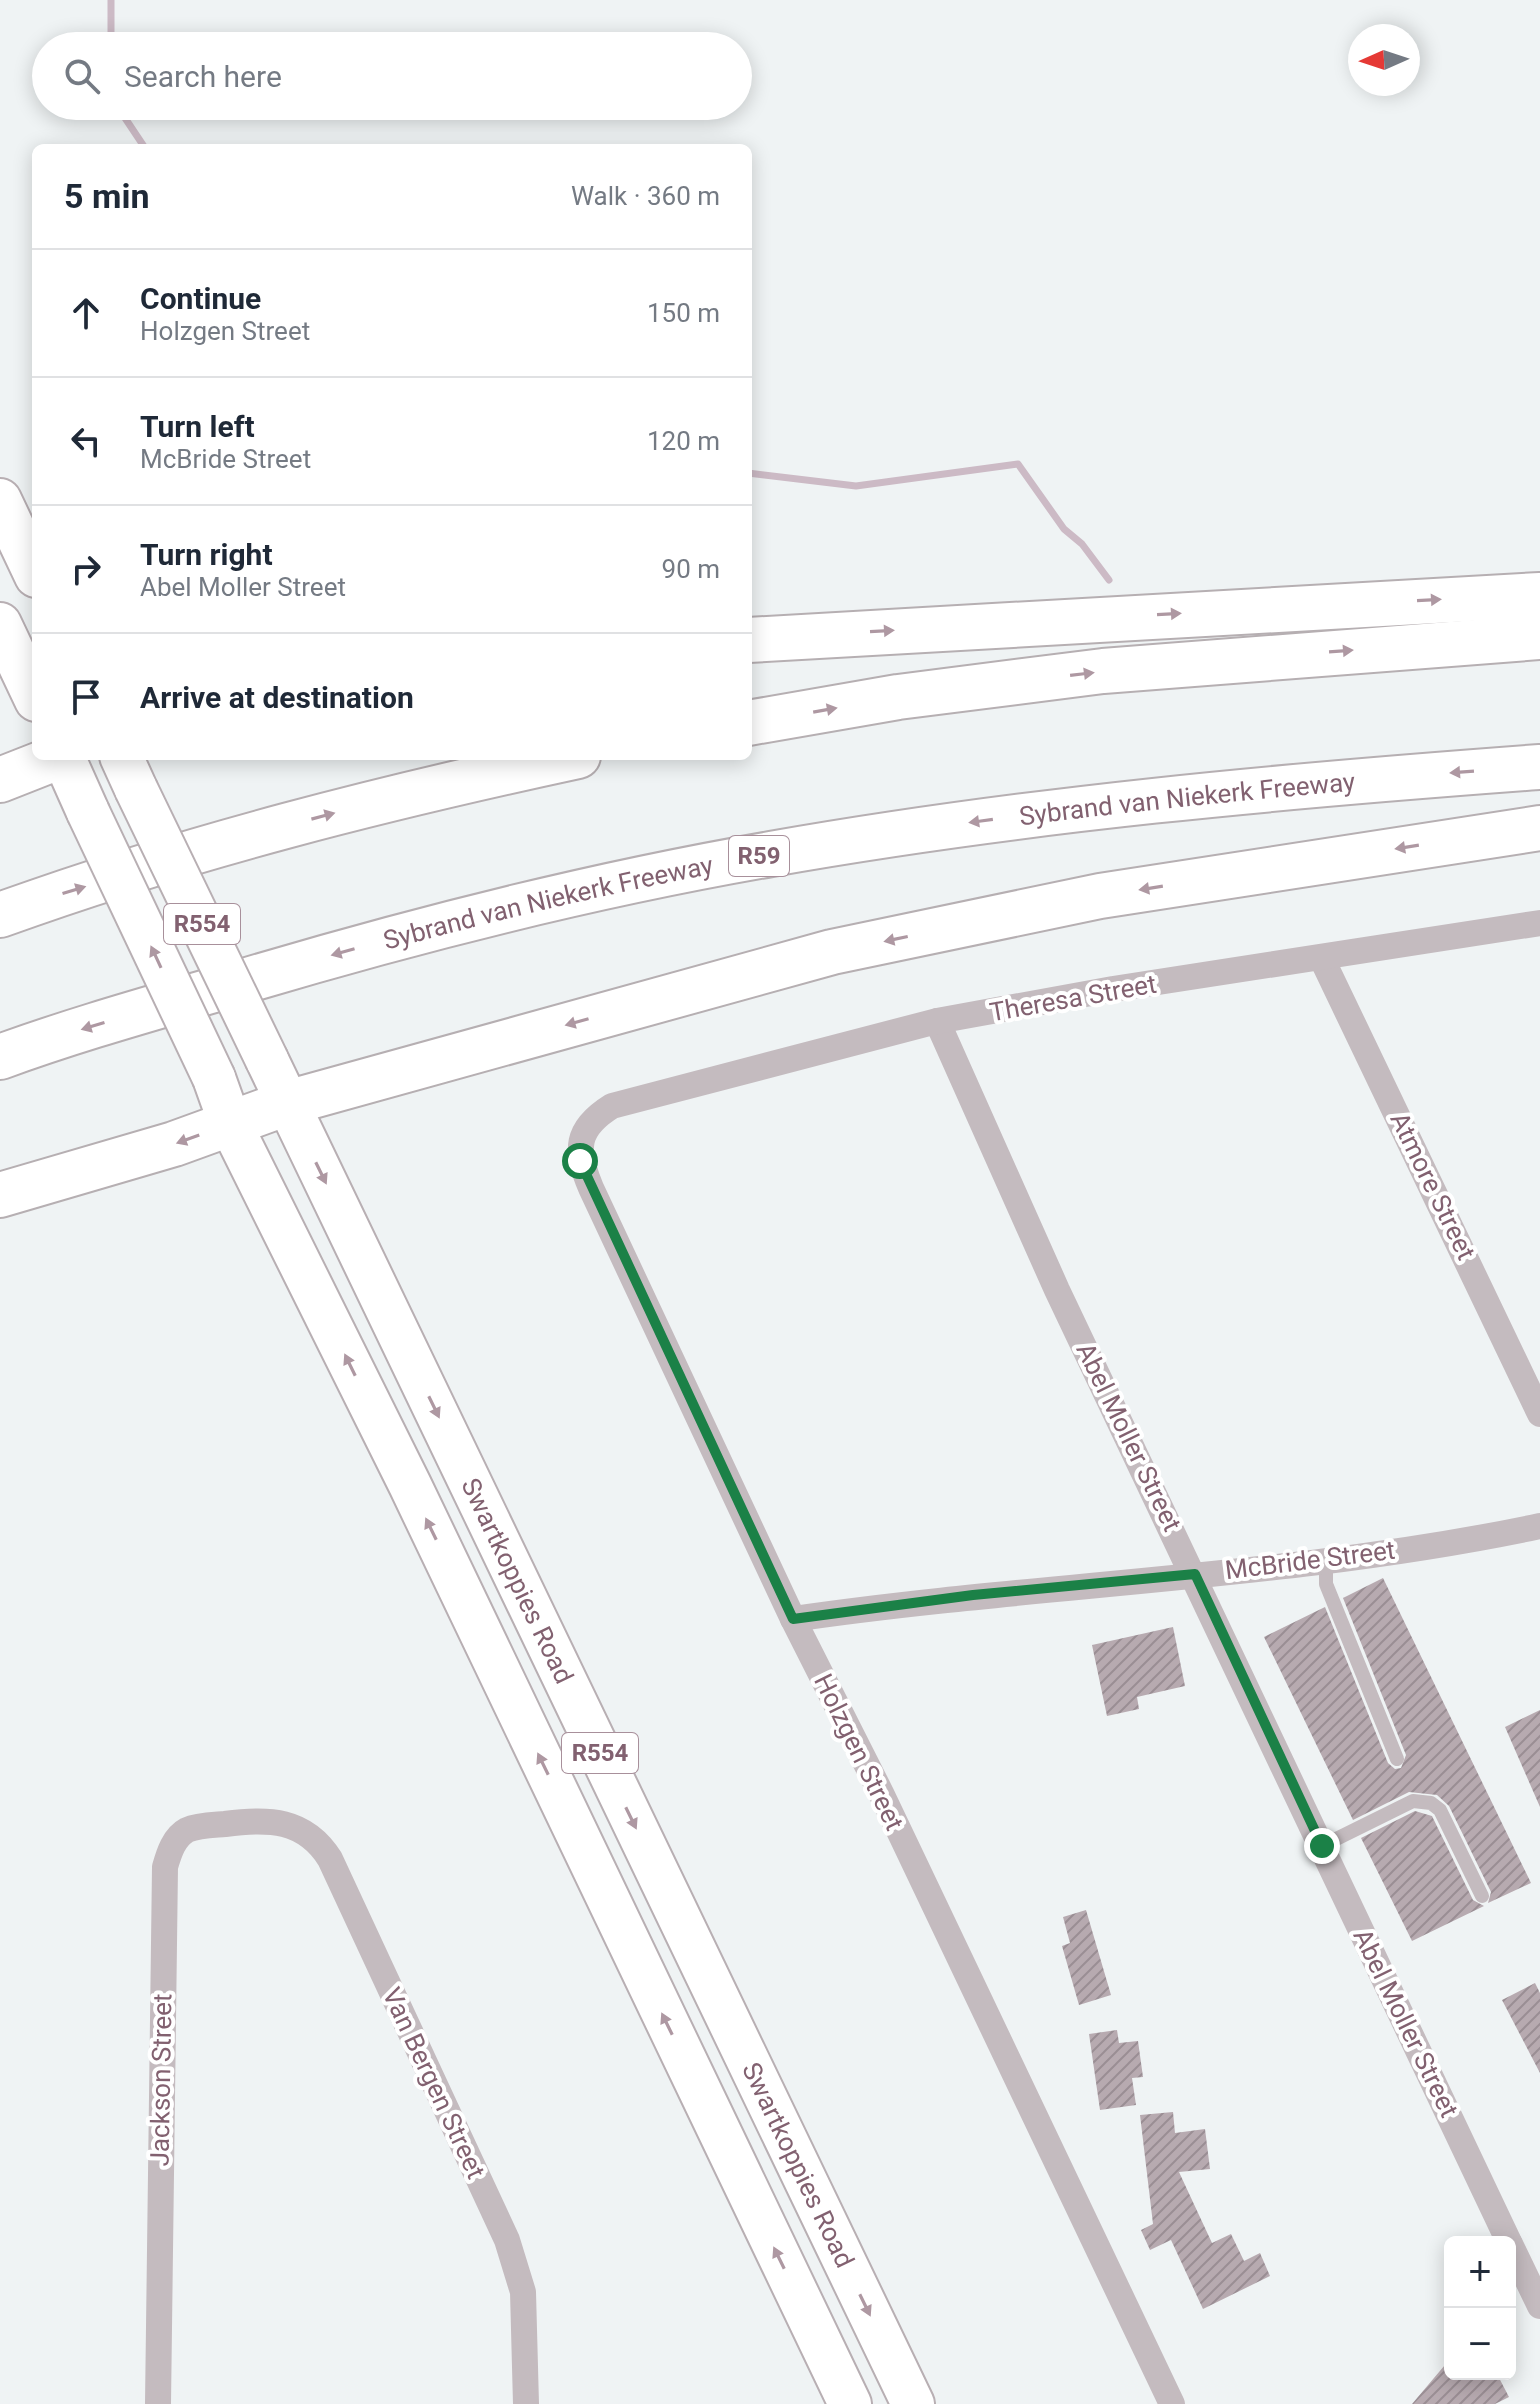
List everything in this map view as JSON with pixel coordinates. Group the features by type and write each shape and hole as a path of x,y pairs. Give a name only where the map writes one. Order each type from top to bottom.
{"highway":[{"path":"752,640 1540,595"},
{"path":"752,722 956,689 1103,671 1540,637"},
{"path":"0,780 52,760"},
{"path":"0,915 266,832 394,797 560,760"},
{"name":"Sybrand van Niekerk Freeway","path":"0,1057 369,944 575,894 771,854 1123,803 1540,767"},
{"path":"0,1195 174,1144 287,1103 832,952 1100,896 1540,828"}],"main road":[{"path":"0,500 32,568"},
{"path":"0,624 32,692"},
{"name":"R554","path":"64,760 214,1078 230,1123 410,1485 850,2404"},
{"name":"Swartkoppies Road","path":"129,772 913,2404"}],"street":[{"name":"Theresa Street","path":"612,1106 937,1021 1113,989 1540,923"},
{"name":"Atmore Street","path":"1322,959 1540,1414"},
{"name":"Abel Moller Street","path":"937,1021 1057,1290 1195,1574 1507,2236"},
{"name":"Holzgen Street","path":"612,1106 595,1117 585,1130 580,1161 793,1619 881,1793 1172,2404"},
{"name":"McBride Street","path":"793,1619 958,1596 1326,1559 1540,1526"},
{"name":"Jackson Street","path":"158,2404 165,1867 176,1839 188,1830 252,1820"},
{"name":"Van Bergen Street","path":"252,1820 296,1826 314,1837 330,1859 507,2240 523,2292 526,2404"},
{"name":"Abel Moller Street","path":"1516,2256 1540,2306"}],"lane":[{"path":"1326,1559 1326,1584 1397,1759"},
{"path":"1322,1846 1413,1801 1431,1803 1440,1810 1482,1896"}],"building":[{"path":"1383,1578 1531,1883 1488,1903 1491,1892 1449,1806 1437,1795 1409,1792 1353,1820 1264,1637 1325,1607 1388,1763 1395,1769 1401,1768 1406,1755 1343,1598"},
{"path":"1173,1627 1185,1686 1137,1697 1139,1709 1107,1716 1092,1645"},
{"path":"1540,1710 1540,1807 1505,1727"},
{"path":"1415,1811 1432,1816 1473,1900 1484,1906 1412,1941 1361,1838"},
{"path":"1086,1910 1111,1995 1079,2005 1062,1946 1070,1943 1063,1917"},
{"path":"1535,1983 1540,1993 1540,2073 1502,2000"},
{"path":"1117,2030 1119,2043 1138,2041 1143,2077 1132,2078 1136,2105 1100,2110 1089,2034"},
{"path":"1173,2112 1175,2133 1205,2129 1210,2169 1179,2172 1212,2243 1231,2234 1244,2261 1260,2253 1270,2276 1203,2309 1171,2240 1150,2250 1141,2230 1153,2224 1140,2115"},
{"path":"1444,2366 1444,2380 1500,2380 1509,2397 1495,2404 1412,2404"}],"waterway":[{"path":"111,0 111,32"},
{"path":"126,120 142,144"},
{"path":"752,473 856,486 1018,464 1064,529 1082,544 1109,580"}],"route":[{"path":"580,1161 793,1619 881,1605 1195,1574 1322,1846"}]}
